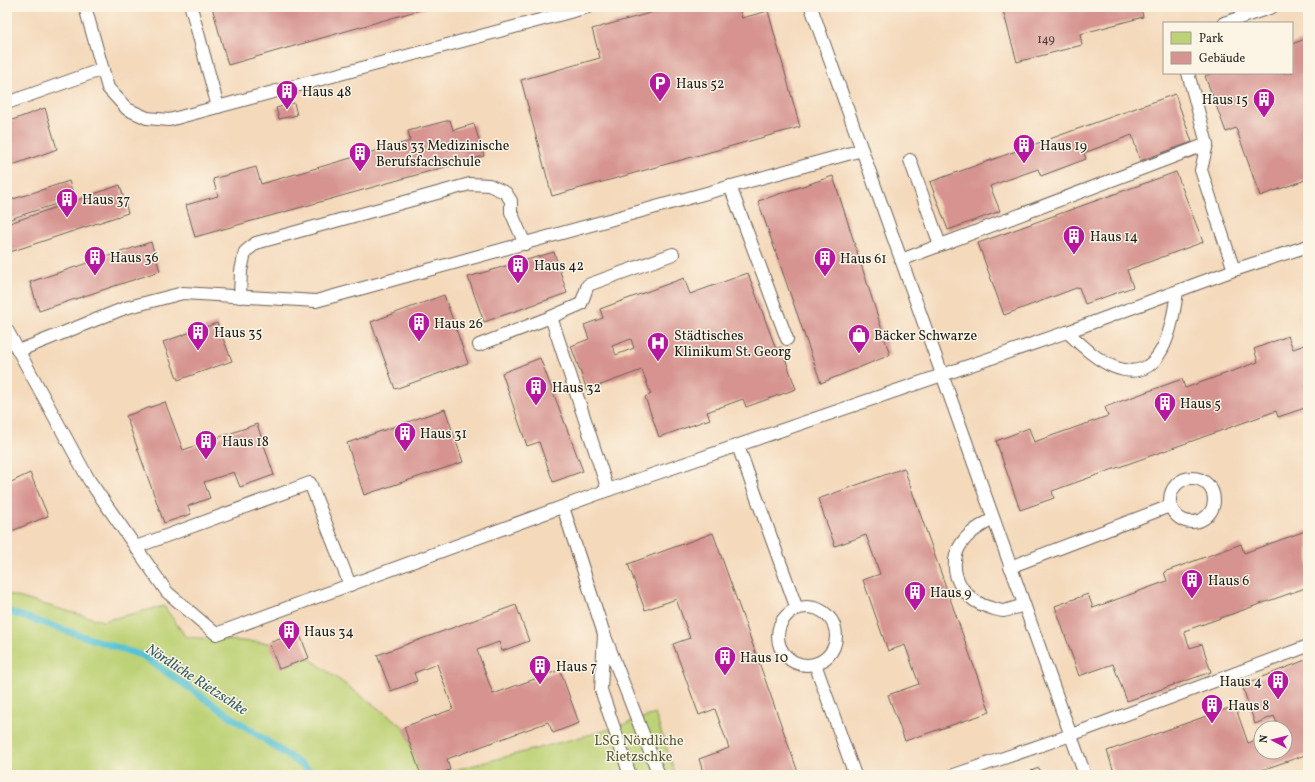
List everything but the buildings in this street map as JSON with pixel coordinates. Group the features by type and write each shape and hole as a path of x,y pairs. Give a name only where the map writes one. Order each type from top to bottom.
{"lane":[{"path":"85,7 108,88 127,109 147,118 169,120 548,13 588,7"},
{"path":"191,7 218,107"},
{"path":"811,7 941,375 1085,775"},
{"path":"1227,22 1272,7"},
{"path":"7,103 102,69"},
{"path":"1188,74 1207,144 1201,170 1234,270"},
{"path":"901,260 1207,144"},
{"path":"18,351 125,308 183,293 316,301 862,150"},
{"path":"910,160 940,245"},
{"path":"240,297 241,270 245,252 256,243 470,184 489,185 506,193 511,201 511,212 525,244"},
{"path":"730,186 787,339"},
{"path":"7,330 89,480 167,592 216,634 608,490 1067,332 1234,270 1308,246"},
{"path":"479,345 581,304 588,285 673,254"},
{"path":"1067,332 1091,353 1113,366 1127,371 1140,370 1152,363 1164,348 1173,320 1177,292"},
{"path":"551,317 608,490"},
{"path":"738,446 797,609"},
{"path":"136,547 310,483 350,585"},
{"path":"1010,567 1170,506"},
{"path":"563,507 604,634 660,775"},
{"path":"993,519 975,529 966,538 956,554 956,567 960,586 968,596 980,606 1002,611 1024,605"},
{"path":"812,608 826,614 835,627 836,642 829,656 815,664 801,665 788,658 780,646 778,631 784,618 797,609 812,608"},
{"path":"604,634 601,690 630,775"},
{"path":"954,775 1070,735 1308,646"},
{"path":"815,664 855,775"}],"green space":[{"path":"7,594 103,621 164,606 186,637 269,643 309,658 404,727 421,775 7,775"},
{"name":"LSG Nördliche Rietzschke","path":"655,714 676,775 436,775 600,732"}],"waterway":[{"name":"Nördliche Rietzschke","path":"7,611 143,656 316,775"}],"place":[{"name":"Haus 52","path":"660,102"},
{"name":"Haus 48","path":"287,110"},
{"name":"Haus 15","path":"1264,118"},
{"name":"Haus 19","path":"1024,164"},
{"name":"Haus 33 Medizinische Berufsfachschule","path":"360,172"},
{"name":"Haus 37","path":"67,218"},
{"name":"Haus 14","path":"1074,256"},
{"name":"Haus 36","path":"95,276"},
{"name":"Haus 61","path":"825,278"},
{"name":"Haus 42","path":"518,284"},
{"name":"Haus 26","path":"419,342"},
{"name":"Haus 35","path":"198,352"},
{"name":"Bäcker Schwarze","path":"859,354"},
{"name":"Städtisches Klinikum St. Georg","path":"658,362"},
{"name":"Haus 32","path":"536,406"},
{"name":"Haus 5","path":"1165,422"},
{"name":"Haus 31","path":"405,452"},
{"name":"Haus 18","path":"206,460"},
{"name":"Haus 6","path":"1192,600"},
{"name":"Haus 9","path":"915,612"},
{"name":"Haus 34","path":"289,650"},
{"name":"Haus 10","path":"725,676"},
{"name":"Haus 7","path":"540,686"},
{"name":"Haus 4","path":"1278,700"},
{"name":"Haus 8","path":"1212,724"}]}
